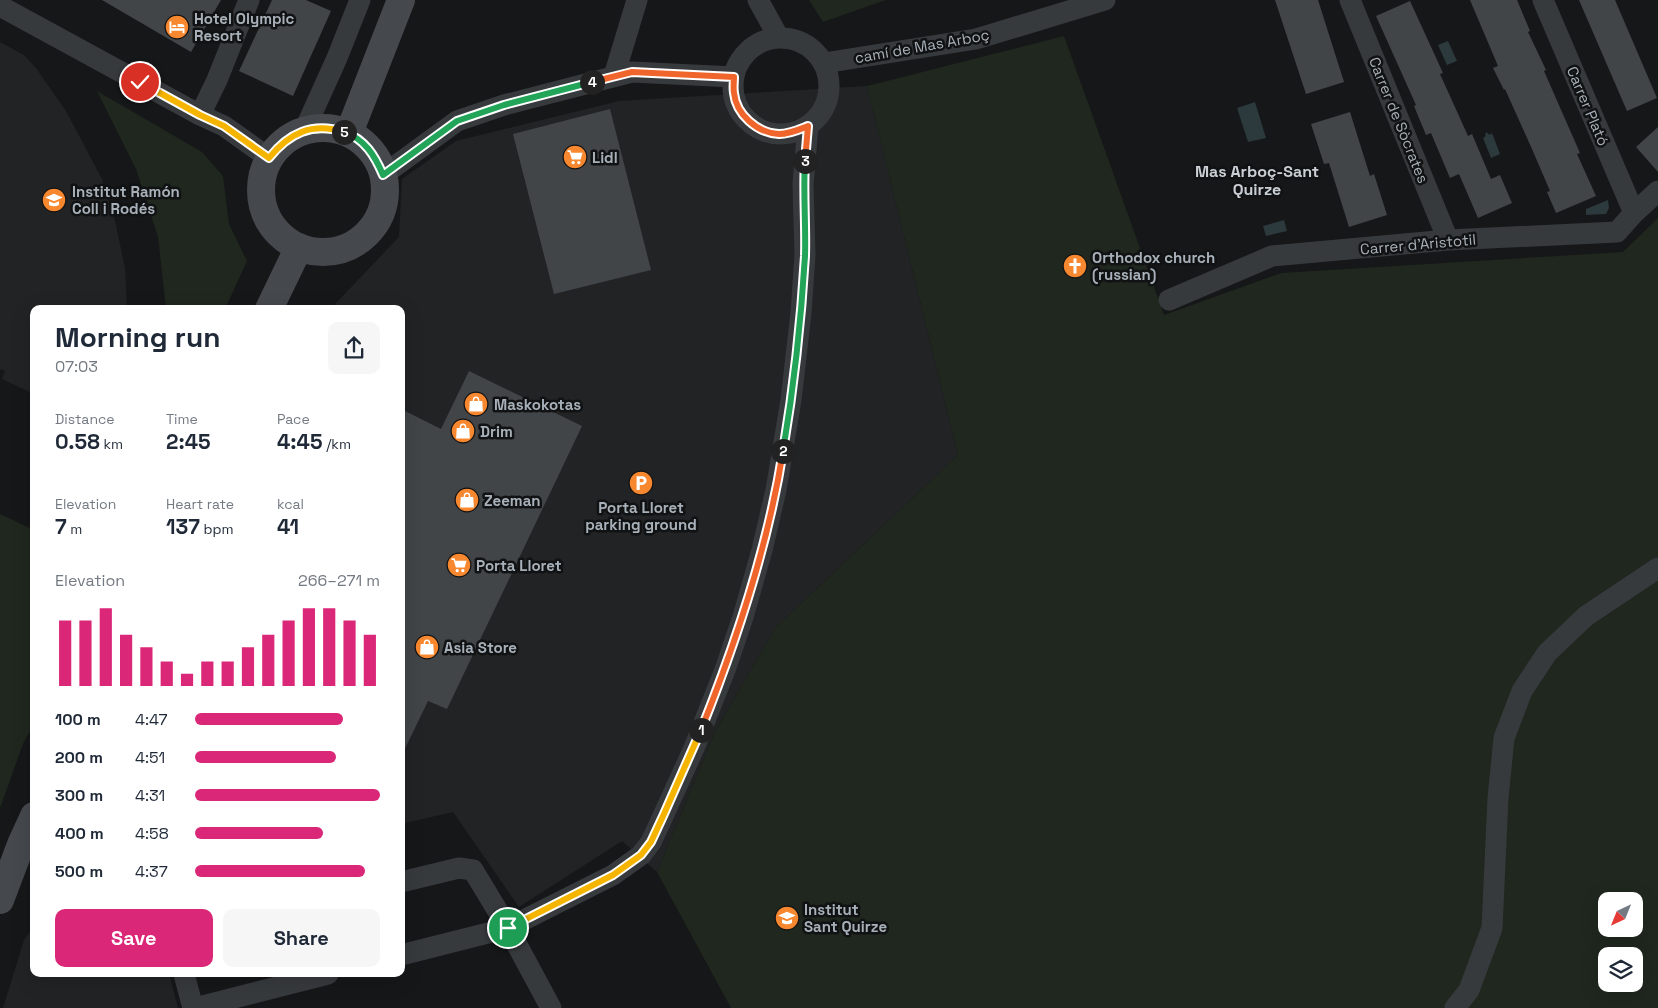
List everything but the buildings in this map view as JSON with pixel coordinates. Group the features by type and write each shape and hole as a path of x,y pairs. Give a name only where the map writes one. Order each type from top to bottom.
{"main road":[{"path":"349,134 401,0"},
{"path":"322,128 335,129 349,134 364,144 376,157 383,175 385,194 381,214 371,230 363,238 338,251 318,252 299,247 287,241 269,222 264,209 261,183 269,158 280,145 293,135 304,131 322,128"},
{"path":"271,305 299,247"},
{"path":"0,900 30,825"}],"street":[{"path":"200,115 217,80 249,0"},
{"path":"304,131 337,58 360,0"},
{"path":"614,76 638,0"},
{"path":"758,0 779,38"},
{"name":"camí de Mas Arboç","path":"824,63 976,39 1067,6 1105,0"},
{"name":"Carrer de Sòcrates","path":"1350,0 1448,240"},
{"name":"Carrer Plató","path":"1543,0 1634,213"},
{"path":"0,6 200,115 224,126 269,158"},
{"path":"779,38 793,39 805,44 816,52 824,63 829,76 829,91 826,104 819,116 808,126 794,132 778,134 762,130 748,121 739,108 734,93 734,77 738,65 745,54 766,40 779,38"},
{"path":"383,175 457,121 504,105 632,72 734,77"},
{"path":"405,954 508,928 613,875 641,855 651,842 694,748 725,670 743,617 762,550 782,456 791,400 801,313 805,255 803,184 808,126"},
{"name":"Carrer d'Aristotil","path":"1169,300 1272,256 1448,240 1617,232 1658,191"},
{"path":"1455,1008 1469,990 1492,928 1498,798 1504,738 1522,691 1546,653 1586,616 1658,568"},
{"path":"405,881 459,868 473,870 508,928 550,1008"},
{"path":"185,977 194,1008 285,979 302,977"}],"shaded area":[{"path":"809,0 886,0 823,22"},
{"path":"1064,36 1164,315 1281,273 1623,252 1658,218 1658,1008 731,1008 657,872 716,730 776,627 958,455 867,86"},
{"path":"1448,41 1457,61 1447,65 1438,45"},
{"name":"Institut Ramón Coll i Rodés","path":"0,42 24,55 36,68 66,111 102,179 115,221 125,268 127,305 30,305 30,392 2,379 5,371 1,369 0,371"},
{"path":"867,86 958,455 776,627 716,730 657,872 622,841 519,907 453,812 405,823 405,305 335,305 399,237 402,179 456,141 619,101"},
{"path":"97,91 202,152 223,176 229,224 247,261 227,305 166,305 158,237 136,169"},
{"path":"1255,102 1266,138 1248,142 1237,108"},
{"path":"1486,132 1490,135 1492,133 1500,154 1491,158 1483,138"},
{"path":"1608,200 1609,208 1606,214 1586,215 1586,209"},
{"path":"1284,220 1287,231 1266,236 1263,226"},
{"path":"0,514 30,528 30,731 23,744 0,808"},
{"path":"30,932 30,977 170,977 178,1008 3,1008 24,940"}],"place":[{"name":"Hotel Olympic Resort","path":"177,27"},
{"name":"Lidl","path":"575,157"},
{"name":"Institut Ramón Coll i Rodés","path":"54,200"},
{"name":"Orthodox church (russian)","path":"1075,266"},
{"name":"Maskokotas","path":"476,404"},
{"name":"Drim","path":"463,431"},
{"name":"Porta Lloret parking ground","path":"641,483"},
{"name":"Zeeman","path":"467,500"},
{"name":"Porta Lloret","path":"459,565"},
{"name":"Asia Store","path":"427,647"},
{"name":"Institut Sant Quirze","path":"787,918"}],"district":[{"name":"Mas Arboç-Sant Quirze","path":"1257,180"}],"route":[{"path":"140,82 224,126 269,158 280,145 293,135 304,131 322,128 335,129 349,134 364,144 376,157 383,175 457,121 504,105 632,72 734,77 734,93 739,108 748,121 762,130 778,134 794,132 808,126 803,184 805,255 801,313 791,400 776,490 762,550 743,617 725,670 694,748 651,842 641,855 631,864 613,875 508,928"}]}
